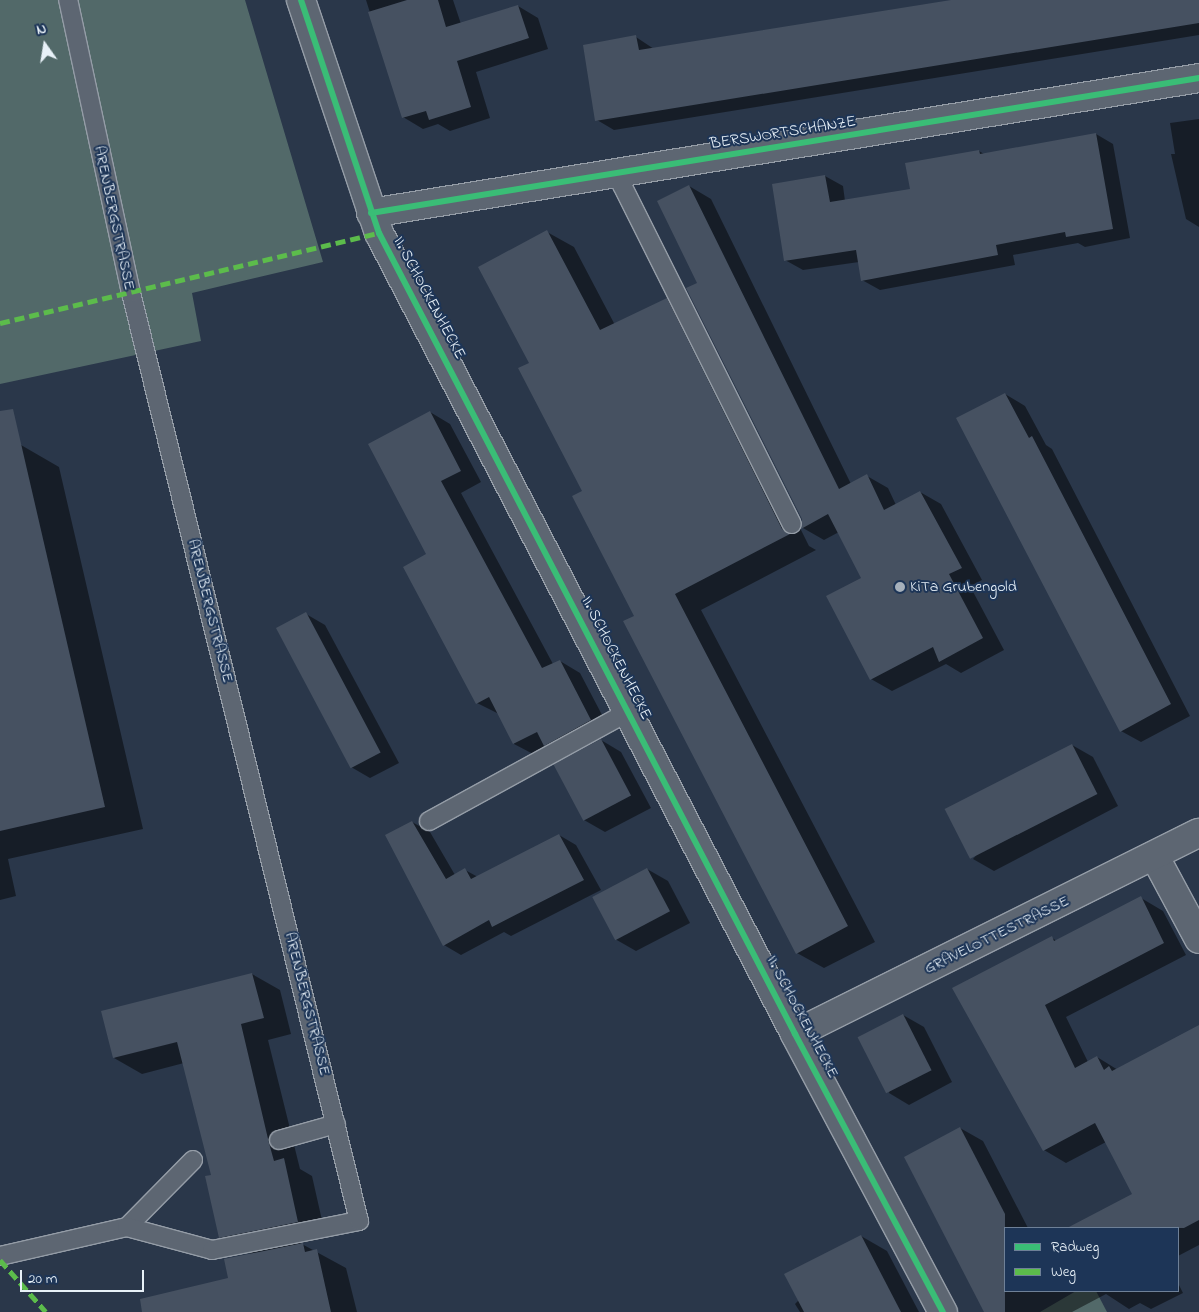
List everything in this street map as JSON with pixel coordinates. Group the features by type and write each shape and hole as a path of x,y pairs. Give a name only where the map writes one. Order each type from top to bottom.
{"street":[{"name":"II. SCHOCKENHECKE","path":"301,0 371,213 795,1034 943,1312"},
{"name":"BERSWORTSCHANZE","path":"371,213 620,174 1199,78"},
{"name":"GRAVELOTTESTRASSE","path":"795,1034 1199,834"},
{"path":"1155,857 1199,939"}],"lane":[{"name":"ARENBERGSTRASSE","path":"68,0 130,293 359,1221 212,1250 127,1227"},
{"path":"620,174 626,194 792,524"},
{"path":"428,821 628,712"},
{"path":"279,1140 336,1124"},
{"path":"0,1256 127,1227 193,1160"}],"green space":[{"path":"0,0 245,0 323,262 192,293 201,341 0,384"},
{"path":"1074,1292 1097,1292 1107,1312 1040,1312"}],"building":[{"path":"407,0 438,0 446,27 518,5 529,38 457,61 471,107 429,120 426,111 402,118 368,12"},
{"path":"951,0 1199,0 1199,23 595,121 583,45 636,35 639,50"},
{"path":"1096,133 1113,229 1066,237 1065,232 996,245 998,255 861,281 856,250 784,261 772,184 825,175 830,202 910,189 905,163 979,150 980,154"},
{"path":"689,185 839,489 867,474 884,510 920,491 962,568 949,574 983,638 939,662 933,647 870,680 826,596 861,578 828,514 801,529 802,519 686,288 697,283 657,201"},
{"path":"547,230 600,330 667,298 782,529 790,534 675,594 848,926 796,954 623,621 634,616 572,496 582,491 518,368 529,363 478,267"},
{"path":"1005,393 1029,438 1032,436 1171,704 1120,732 956,418"},
{"path":"13,409 105,807 0,831 0,411"},
{"path":"430,411 461,471 441,481 542,668 560,660 591,720 544,746 537,732 513,744 489,697 476,704 403,567 426,554 368,444"},
{"path":"306,612 381,752 351,768 276,628"},
{"path":"601,739 631,796 583,821 553,764"},
{"path":"1072,744 1097,794 970,859 945,809"},
{"path":"412,821 446,879 465,868 471,879 559,834 584,880 492,927 489,920 443,946 385,835"},
{"path":"647,868 670,911 615,940 592,897"},
{"path":"1141,896 1164,943 1045,1005 1075,1068 1097,1056 1104,1070 1109,1066 1112,1071 1199,1025 1199,1220 1184,1228 1069,1227 1132,1194 1095,1123 1043,1151 952,988 1052,936 1054,941"},
{"path":"252,973 264,1018 241,1024 274,1161 284,1158 298,1222 219,1238 205,1176 211,1175 177,1042 113,1058 101,1011"},
{"path":"903,1014 932,1070 886,1093 858,1037"},
{"path":"960,1127 1005,1214 1005,1312 984,1312 904,1157"},
{"path":"861,1235 901,1312 804,1312 784,1274"},
{"path":"303,1243 305,1252 317,1249 331,1312 142,1312 140,1299 228,1278 224,1259"}],"marked path":[{"path":"0,323 379,233"},
{"path":"0,1260 46,1312"}],"cycle path":[{"path":"301,0 379,233 795,1034 943,1312"},
{"path":"371,213 1199,78"}],"place":[{"name":"KiTa Grubengold","path":"900,587"}]}
